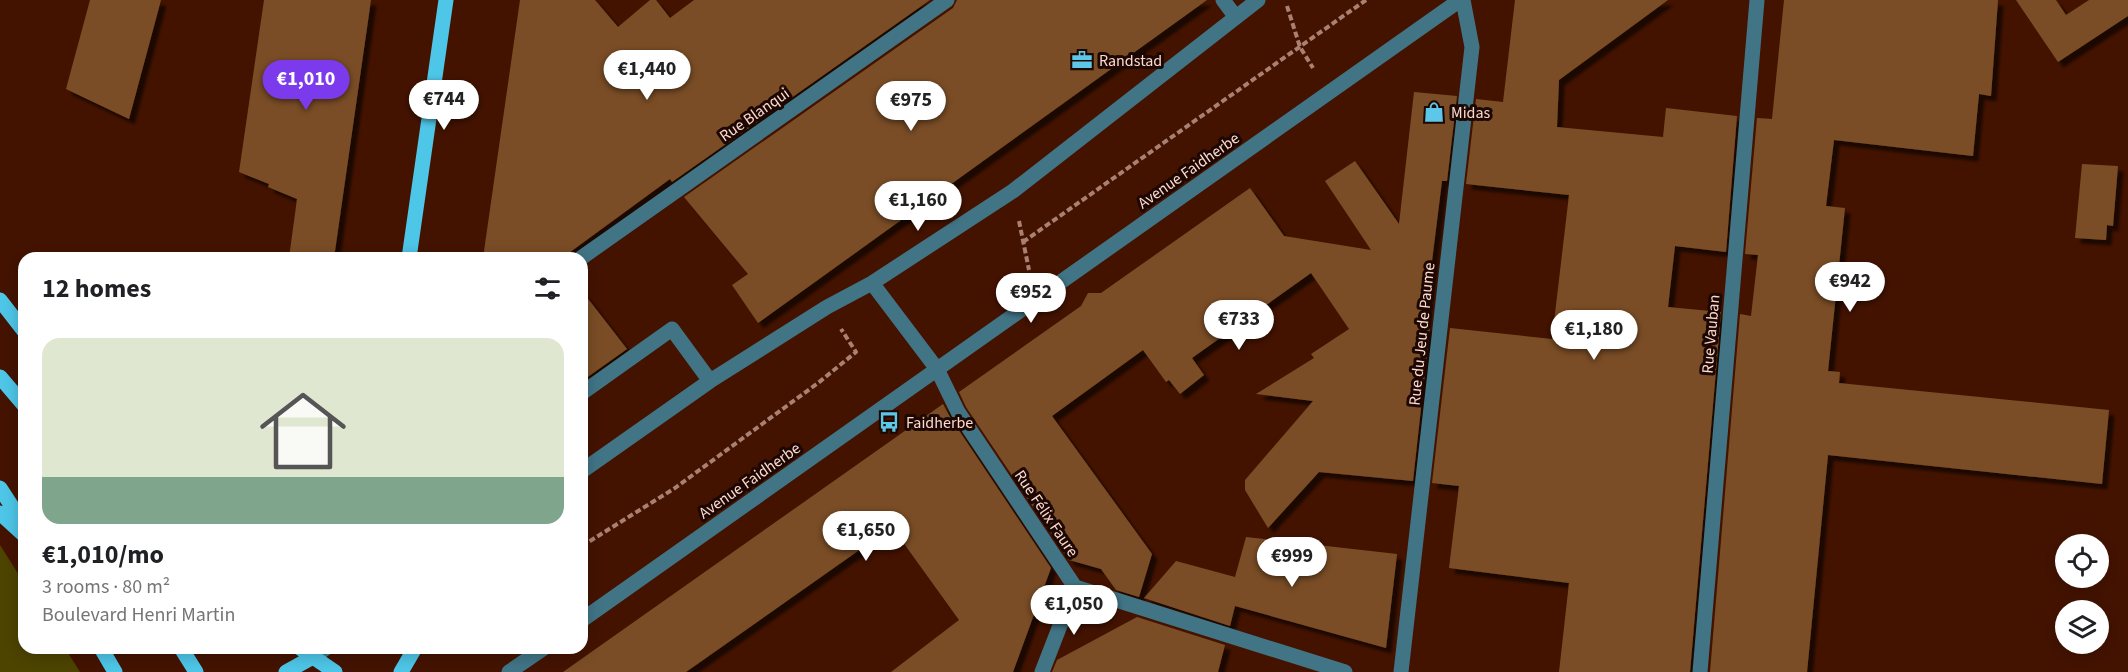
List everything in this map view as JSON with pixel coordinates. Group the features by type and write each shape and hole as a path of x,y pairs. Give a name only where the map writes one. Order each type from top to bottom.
{"main road":[{"path":"410,252 446,0"},
{"path":"0,300 18,323"},
{"path":"0,377 18,398"},
{"path":"0,488 18,516"},
{"path":"0,513 18,530"},
{"path":"105,654 116,672"},
{"path":"185,654 196,672"},
{"path":"286,672 305,654"},
{"path":"312,654 335,672"},
{"path":"401,672 412,654"}],"street":[{"name":"Rue Blanqui","path":"588,253 947,0"},
{"path":"1223,0 1235,16"},
{"path":"588,467 710,381 827,308 872,283 1013,191 1258,0"},
{"name":"Avenue Faidherbe","path":"588,616 1462,0"},
{"name":"Rue du Jeu de Paume","path":"1401,672 1472,47 1462,0"},
{"name":"Rue Vauban","path":"1700,672 1757,0"},
{"path":"872,283 937,369"},
{"path":"588,389 672,329 710,381"},
{"name":"Rue Félix Faure","path":"937,369 958,412 1075,587"},
{"path":"1042,672 1075,587 1345,672"},
{"path":"509,672 536,654"}],"path":[{"path":"1285,0 1300,47 1328,94"},
{"path":"1023,242 1366,0"},
{"path":"1013,191 1036,300"},
{"path":"588,542 675,488 818,383 855,352 827,308"}],"shaded area":[{"path":"0,545 18,574 18,654 69,654 80,672 0,672"}],"building":[{"path":"90,0 161,0 129,119 66,89"},
{"path":"264,0 371,0 335,252 290,252 297,199 239,172"},
{"path":"520,0 595,0 618,27 650,0 656,0 670,18 694,0 930,0 672,182 670,179 570,252 484,252"},
{"path":"957,0 1207,0 758,323 732,285 748,274 684,197 953,8"},
{"path":"1515,0 1668,0 1559,80 1557,127 1663,137 1666,108 1737,116 1726,252 1675,246 1668,307 1721,312 1690,672 1559,672 1569,583 1449,568 1459,486 1432,483 1450,328 1552,339 1569,195 1466,184 1476,99 1503,102"},
{"path":"1784,0 1998,0 1991,96 1979,94 1973,156 1834,140 1826,206 1845,208 1828,371 1840,372 1839,383 2109,410 2102,484 1828,455 1807,672 1710,672 1740,314 1751,316 1758,255 1745,254 1757,118 1772,119"},
{"path":"2016,0 2056,0 2066,15 2089,0 2128,0 2128,16 2058,62"},
{"path":"1414,92 1457,96 1447,181 1442,181 1424,325 1430,326 1413,481 1319,472 1268,528 1245,490 1245,480 1313,401 1256,394 1314,358 1311,354 1349,329 1311,273 1192,358 1204,375 1180,394 1169,380 1166,382 1143,350 1052,416 1152,554 1139,597 1116,590 1101,569 1069,560 966,407 959,392 1081,306 1088,293 1101,293 1250,188 1284,236 1371,250 1325,181 1355,161 1399,224"},
{"path":"2082,164 2118,166 2113,226 2107,225 2106,240 2075,238"},
{"path":"588,299 627,349 588,377"},
{"path":"943,404 1051,568 1013,672 891,672 959,620 892,527 686,672 563,672"},
{"path":"1246,537 1397,554 1386,648 1235,606 1230,626 1144,598 1176,561 1235,577"},
{"path":"1137,617 1225,645 1218,672 1052,672 1057,660"}],"place":[{"name":"Randstad","path":"1082,60"},
{"name":"Midas","path":"1434,112"},
{"name":"Faidherbe","path":"889,422"}]}
